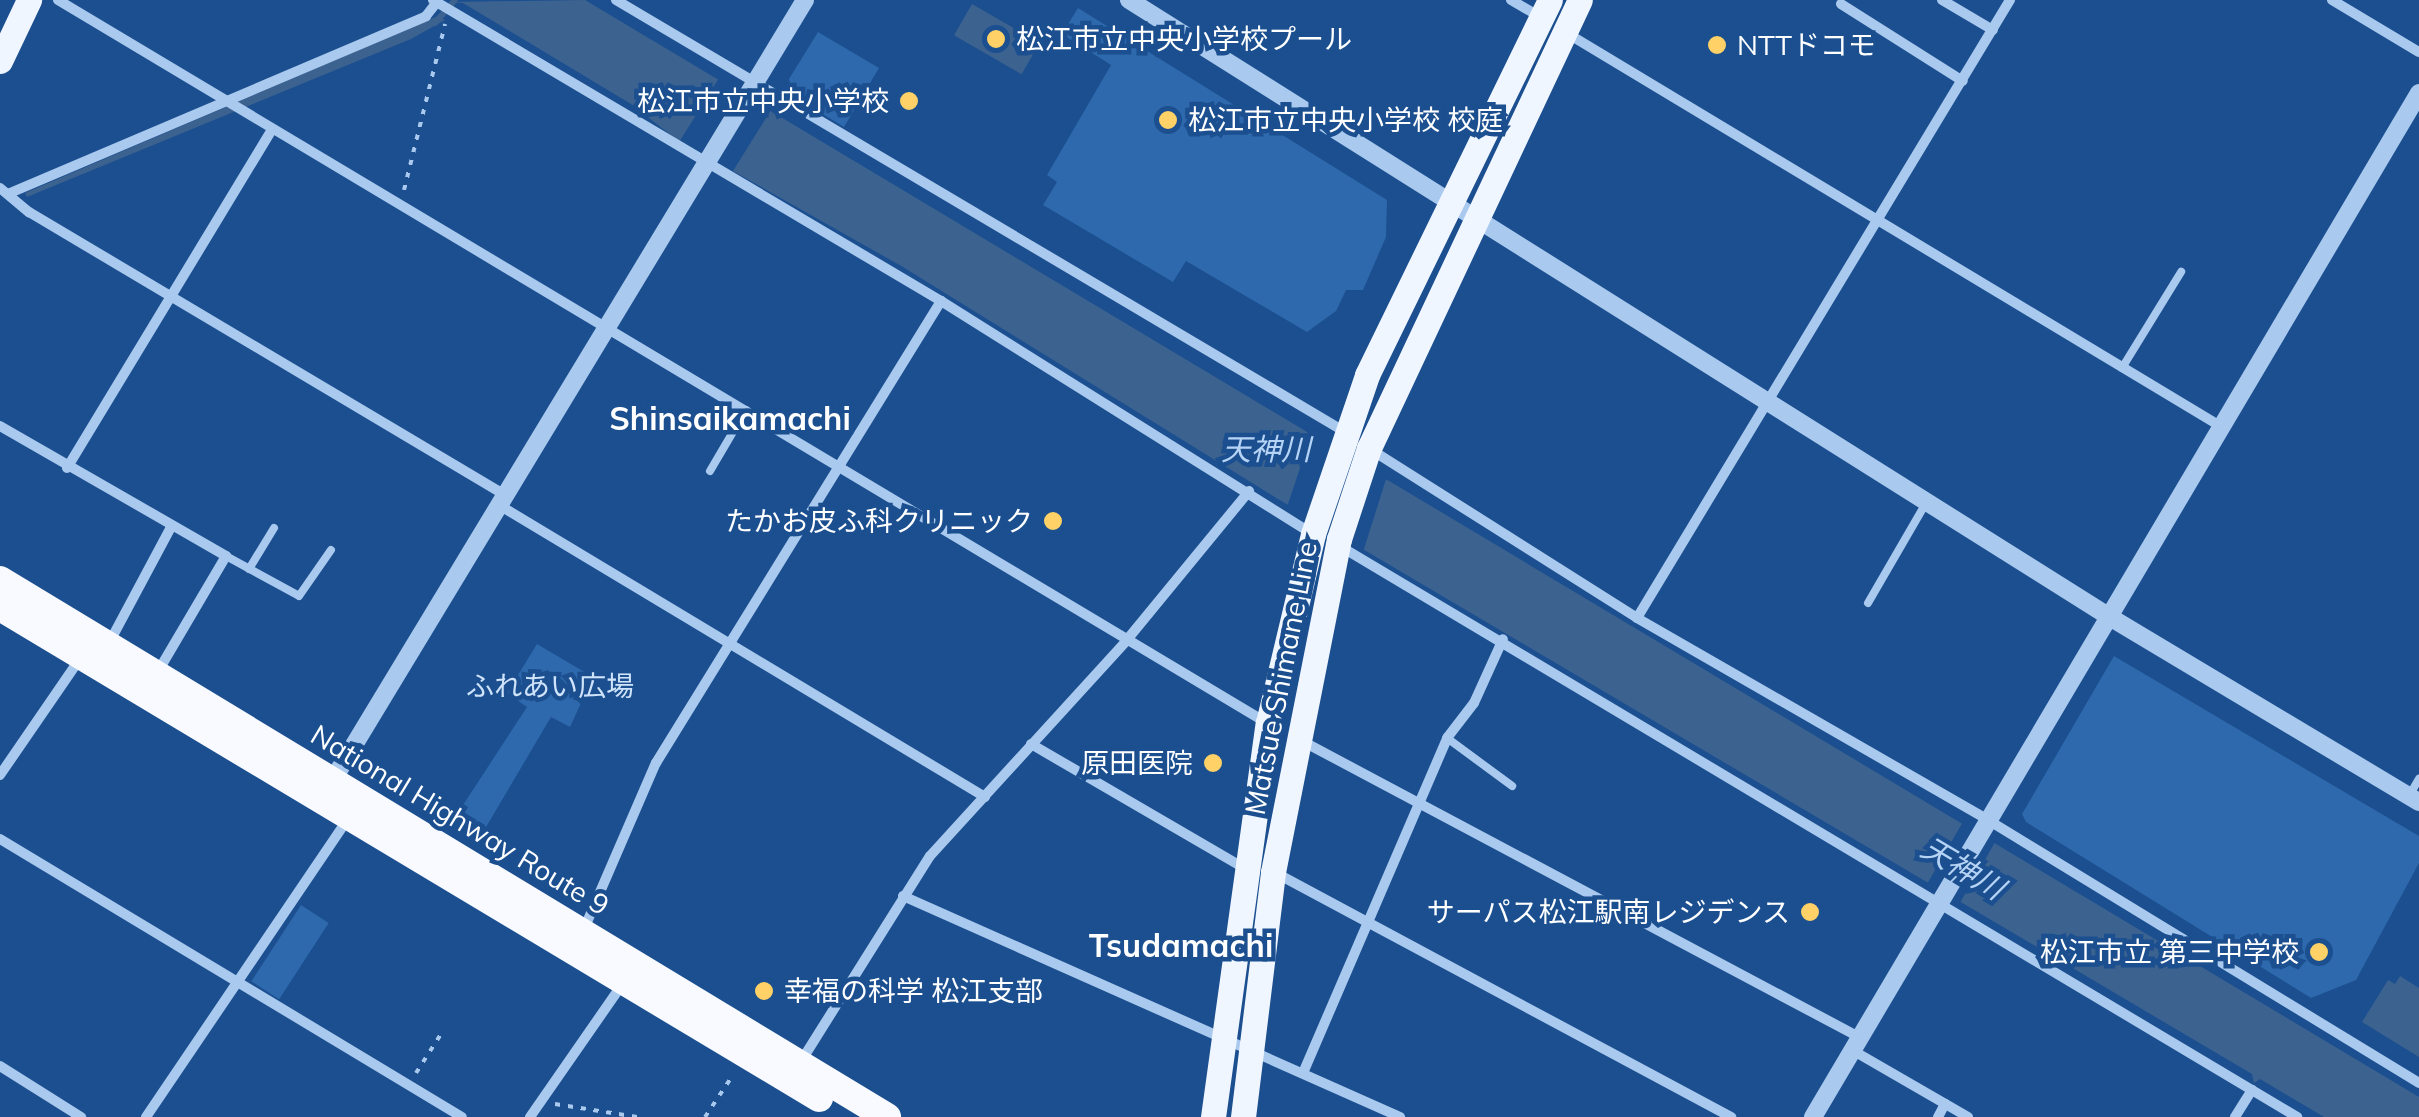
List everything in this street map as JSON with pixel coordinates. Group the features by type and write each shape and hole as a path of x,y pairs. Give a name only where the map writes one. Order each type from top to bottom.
{"highway":[{"name":"National Highway Route 9","path":"0,580 95,650 326,791 583,933 794,1071 850,1117"},
{"name":"National Highway Route 9","path":"0,607 156,675 326,791 348,818 746,1055 794,1071 886,1117"}],"main road":[{"path":"0,61 29,0"},
{"name":"Matsue Shimane Line","path":"1243,1117 1251,1050 1268,723 1326,536 1479,223 1580,0"},
{"name":"Matsue Shimane Line","path":"1213,1117 1224,1039 1261,871 1296,738 1345,436 1449,204 1545,9"}],"street":[{"path":"58,0 1268,723"},
{"path":"616,0 1345,436"},
{"path":"326,791 805,0"},
{"path":"1129,0 2108,616 2416,792"},
{"path":"1511,0 1545,9 1564,32 2220,426"},
{"path":"1942,0 1992,30"},
{"path":"1637,618 2010,0"},
{"path":"2332,0 2419,52"},
{"path":"984,797 173,296 29,212 5,190 426,16 435,1 2297,1117"},
{"path":"1841,4 1963,81"},
{"path":"1813,1117 2419,93"},
{"path":"67,468 272,130"},
{"path":"583,933 633,804 735,644 940,301"},
{"path":"0,426 226,556 156,675"},
{"path":"1368,451 1637,618 2419,1083"},
{"path":"794,1071 904,896 984,797 1126,641 1248,491"},
{"path":"0,775 95,650 172,527"},
{"path":"1303,1072 1447,738 1474,704 1503,639"},
{"path":"1296,738 1856,1043 1968,1117"},
{"path":"1031,744 1261,871 1370,924 1731,1117"},
{"path":"146,1117 348,818"},
{"path":"0,839 462,1117"},
{"path":"904,896 1400,1117"},
{"path":"530,1117 623,982"},
{"path":"0,1066 81,1117"},
{"path":"2235,1117 2252,1090"},
{"path":"1938,1117 1946,1104"}],"lane":[{"path":"2122,368 2181,272"},
{"path":"710,470 746,410"},
{"path":"1868,603 1926,503"},
{"path":"250,569 274,528"},
{"path":"226,556 299,596 331,550"},
{"path":"1447,738 1512,786"}],"path":[{"path":"400,204 444,25 454,13"},
{"path":"408,1084 443,1030"},
{"path":"705,1117 746,1055"},
{"path":"541,1102 637,1117"}],"green space":[{"name":"松江市立中央小学校 校庭","path":"1078,8 1387,200 1386,237 1363,290 1346,290 1336,311 1307,332 1186,261 1173,282 1043,205 1057,182 1047,175 1111,65 1062,34"},
{"path":"818,32 879,68 844,127 793,96 789,79"},
{"name":"ふれあい広場","path":"537,644 593,677 570,727 551,717 476,844 448,828 527,707 507,693"},
{"name":"松江市立 第三中学校","path":"2114,656 2419,836 2419,863 2356,980 2311,998 2026,822 2022,814"},
{"path":"301,905 329,923 279,999 251,981"}],"water":[{"name":"天神川","path":"585,0 2419,1097 2419,1117 2324,1117 2260,1079 2254,1083 2252,1074 1278,499 903,267 676,139 631,104 463,3 449,2"},
{"name":"松江市立中央小学校プール","path":"972,4 1040,43 1022,74 954,35"},
{"path":"438,16 445,20 411,39 27,197 25,193"},
{"path":"2400,976 2419,988 2419,1057 2362,1022 2388,980 2395,984"}],"pier":[{"path":"721,75 773,107 731,173 680,141"},
{"path":"1313,429 1387,476 1363,552 1287,507"},
{"path":"1964,820 1997,839 1959,905 1926,886"}],"waterway":[{"path":"435,23 455,0"}],"place":[{"name":"松江市立中央小学校プール","path":"996,39"},
{"name":"NTTドコモ","path":"1717,45"},
{"name":"松江市立中央小学校","path":"909,101"},
{"name":"松江市立中央小学校 校庭","path":"1168,120"},
{"name":"たかお皮ふ科クリニック","path":"1053,521"},
{"name":"原田医院","path":"1213,763"},
{"name":"サーパス松江駅南レジデンス","path":"1810,912"},
{"name":"松江市立 第三中学校","path":"2319,952"},
{"name":"幸福の科学 松江支部","path":"764,991"}],"district":[{"name":"Shinsaikamachi","path":"730,418"},
{"name":"Tsudamachi","path":"1181,945"}]}
